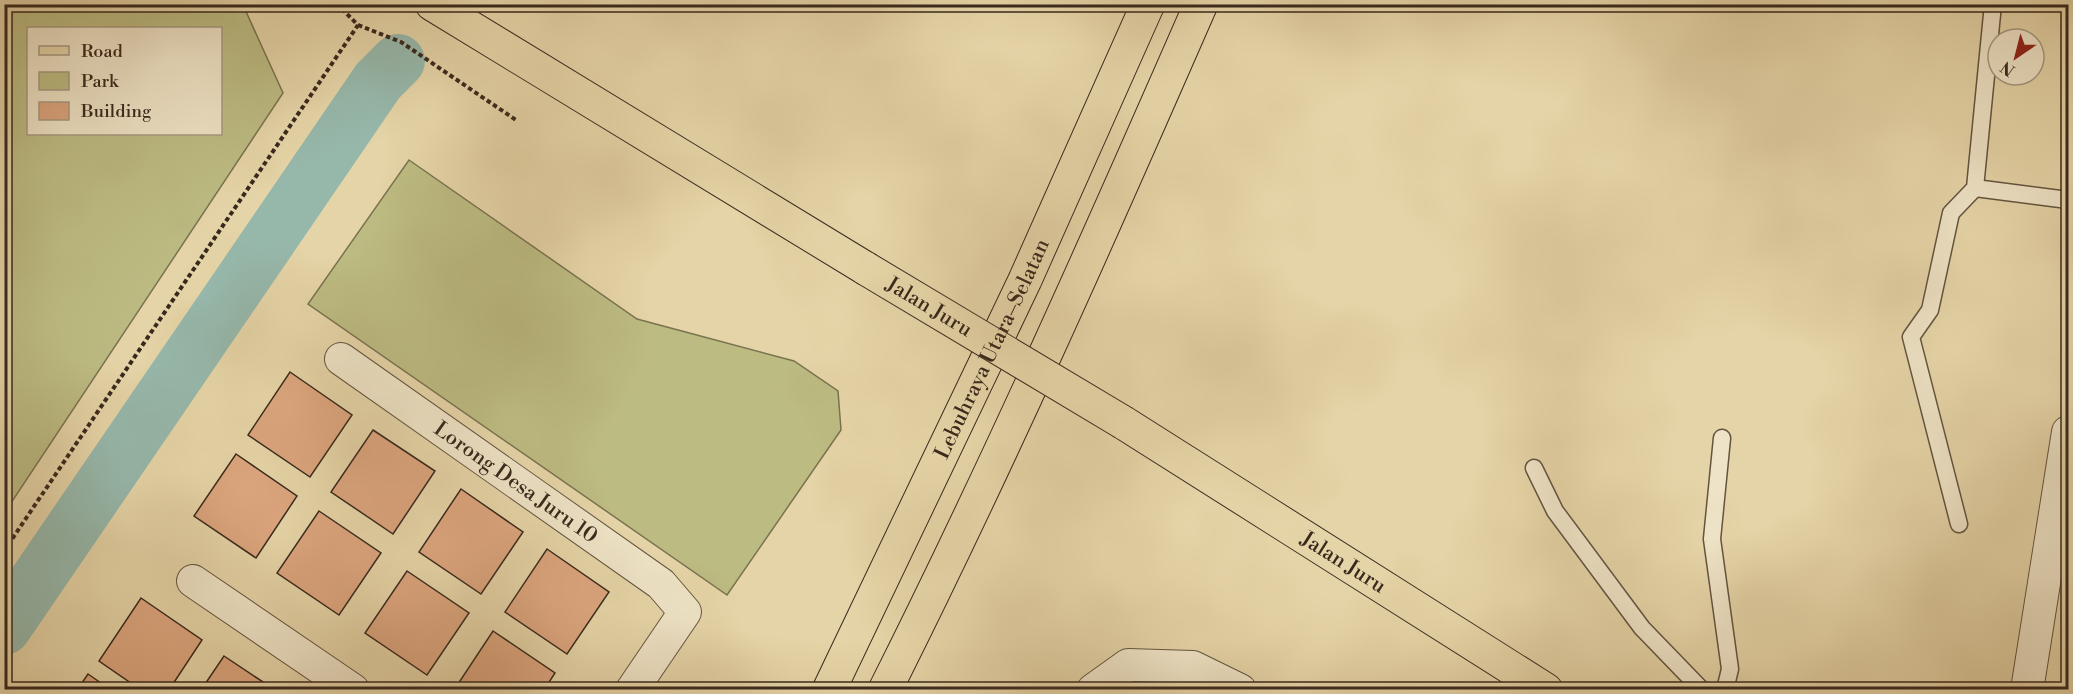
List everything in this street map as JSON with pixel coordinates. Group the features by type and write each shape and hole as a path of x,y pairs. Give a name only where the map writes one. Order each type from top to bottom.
{"main road":[{"name":"Jalan Juru","path":"432,4 1124,423 1546,690"},
{"name":"Lebuhraya Utara–Selatan","path":"829,690 1024,280 1148,4"},
{"path":"885,690 1065,314 1201,4"}],"street":[{"name":"Lorong Desa Juru 10","path":"341,359 661,584 685,612 632,690"},
{"path":"2027,690 2060,549 2068,432"},
{"path":"193,581 353,690"},
{"path":"1093,690 1128,665 1193,667 1240,690"}],"lane":[{"path":"1959,524 1911,337 1930,310 1951,213 1975,188 1993,4"},
{"path":"1975,188 2068,200"},
{"path":"1722,438 1712,539 1730,669 1725,690"},
{"path":"1534,468 1555,511 1635,619 1702,690"}],"path":[{"path":"337,4 358,25 401,42 516,120"},
{"path":"4,551 358,25"}],"green space":[{"path":"5,4 243,5 283,93 5,512"},
{"path":"409,160 637,319 794,361 838,391 841,430 727,595 308,304"}],"building":[{"path":"290,372 352,415 310,477 248,435"},
{"path":"373,430 435,471 393,534 331,492"},
{"path":"236,454 297,496 256,558 194,516"},
{"path":"461,489 523,532 481,594 419,552"},
{"path":"319,511 381,553 339,615 277,573"},
{"path":"547,549 609,592 567,654 505,612"},
{"path":"407,571 469,613 427,675 365,633"},
{"path":"141,598 202,640 169,690 141,690 99,661"},
{"path":"493,631 555,673 544,690 454,690"},
{"path":"224,656 275,690 201,690"},
{"path":"88,674 111,690 77,690"}],"waterway":[{"path":"4,628 378,81 398,61"}]}
